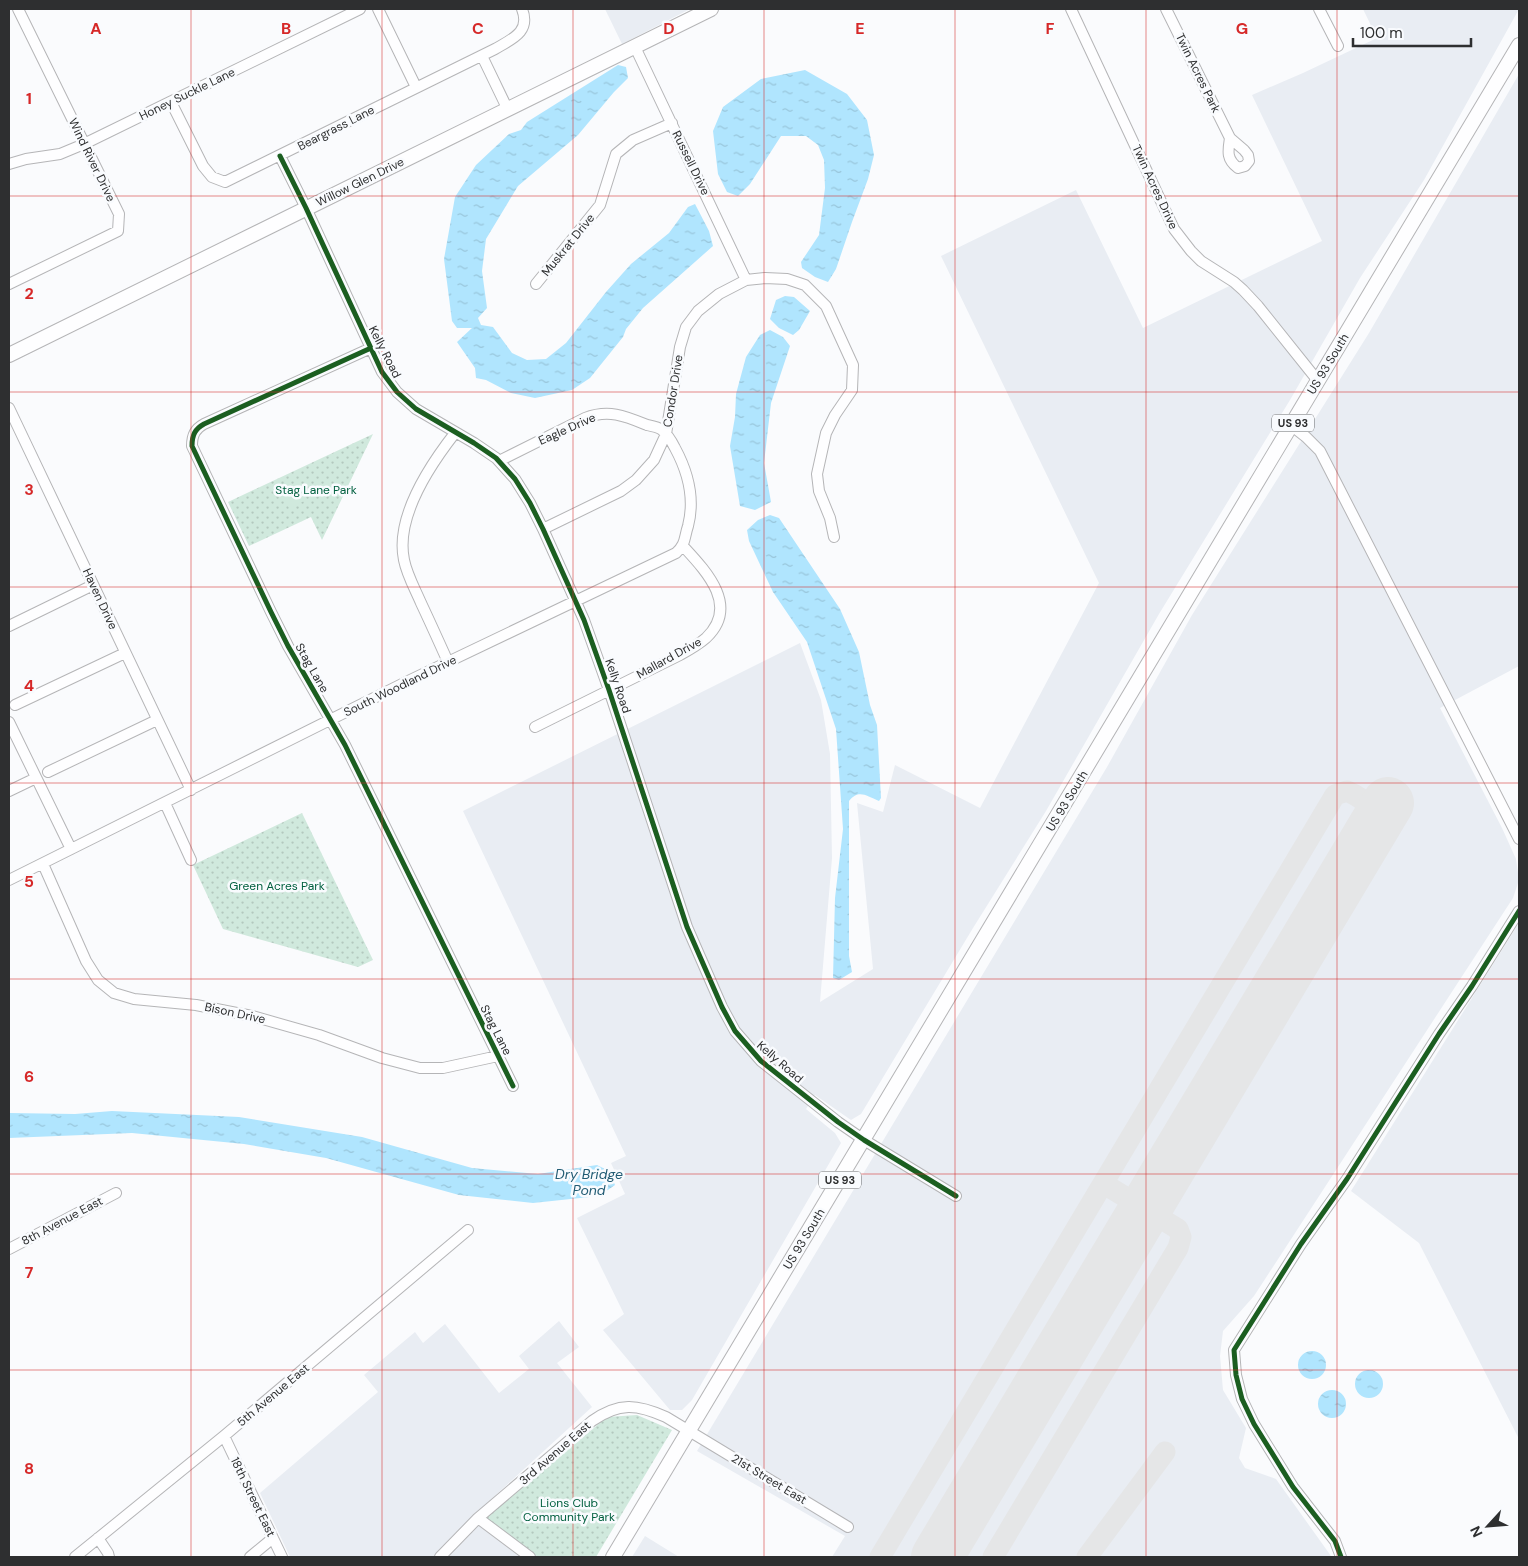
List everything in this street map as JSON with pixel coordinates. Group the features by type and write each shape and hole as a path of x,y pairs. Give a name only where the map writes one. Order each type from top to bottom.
{"main road":[{"name":"Willow Glen Drive","path":"9,355 711,9"},
{"name":"US 93 South","path":"613,1557 1519,45"}],"street":[{"name":"Wind River Drive","path":"9,284 118,231 119,214 18,9"},
{"name":"Honey Suckle Lane","path":"9,164 60,154 84,144 360,9"},
{"path":"378,9 416,87"},
{"name":"Beargrass Lane","path":"171,102 203,166 212,177 225,182 482,56 513,38 521,32 525,22 522,9"},
{"name":"Twin Acres Drive","path":"1071,9 1174,229 1191,252 1201,261 1229,278 1243,290 1318,381"},
{"name":"Twin Acres Park","path":"1166,9 1230,138"},
{"path":"1319,9 1338,46"},
{"name":"Russell Drive","path":"635,47 746,280"},
{"path":"482,56 508,110"},
{"name":"Muskrat Drive","path":"536,284 600,205 616,154 633,140 672,123"},
{"name":"Kelly Road","path":"280,156 388,383 401,397 425,416 485,450 499,461 523,490 543,529 595,648 687,927 728,1019 743,1042 761,1062 838,1122 956,1196"},
{"path":"746,280 765,278 787,279 805,285 826,306 853,365 852,390 835,415 826,433 817,474 819,491 830,518 834,537"},
{"name":"Condor Drive","path":"543,529 629,486 654,460 666,434 680,347 686,327 691,318 704,304 728,288 746,280"},
{"name":"Stag Lane","path":"371,348 198,427 192,438 195,454 288,646 345,745 513,1086"},
{"name":"Haven Drive","path":"9,408 190,790"},
{"name":"Eagle Drive","path":"499,461 585,418 597,414 627,416 663,430 666,434"},
{"path":"1292,426 1320,451 1519,839"},
{"path":"448,662 410,580 404,561 402,542 405,523 415,497 435,460 455,433"},
{"path":"666,434 682,460 690,492 690,518 683,546"},
{"name":"South Woodland Drive","path":"9,880 165,803 219,774 676,553 683,546"},
{"name":"Mallard Drive","path":"535,727 692,648 705,639 716,626 720,610 718,593 710,578 683,546"},
{"path":"9,626 93,585"},
{"path":"15,705 125,653"},
{"path":"48,772 157,720"},
{"path":"9,722 71,849"},
{"path":"9,791 36,778"},
{"path":"165,803 191,860"},
{"name":"Bison Drive","path":"43,864 91,971 105,987 114,993 134,999 196,1005 252,1016 319,1035 382,1058 420,1068 443,1068 498,1056"},
{"path":"1341,1557 1335,1541 1293,1487 1254,1424 1242,1399 1236,1375 1234,1350 1301,1244 1346,1179 1472,986 1519,910"},
{"name":"8th Avenue East","path":"9,1249 116,1193"},
{"name":"5th Avenue East","path":"75,1557 224,1436 468,1230"},
{"name":"3rd Avenue East","path":"440,1557 478,1518 592,1421 612,1409 638,1406 650,1409 689,1431"},
{"name":"21st Street East","path":"689,1431 848,1527"},
{"name":"18th Street East","path":"224,1436 282,1557"},
{"path":"478,1518 530,1557"},
{"path":"98,1538 109,1557"},
{"path":"250,1557 273,1538"}],"shaded area":[{"path":"605,9 690,9 622,44"},
{"path":"1363,9 1519,9 1424,180 1360,278 1290,400 1159,614 1046,811 861,1114 851,1120 815,1095 806,1109 835,1133 841,1143 692,1400 682,1410 670,1410 603,1330 624,1314 577,1218 625,1194 611,1163 626,1156 463,811 800,643 821,700 830,754 832,858 820,1002 873,969 857,803 883,812 895,765 980,808 1099,583 941,256 1076,190 1143,328 1322,241 1252,95 1377,38"},
{"path":"1519,74 1519,666 1440,708 1502,828 1516,859 1519,880 1513,898 1254,1296 1223,1331 1220,1356 1223,1390 1246,1428 1239,1458 1245,1468 1276,1479 1331,1556 832,1557 845,1536 697,1451 1107,767 1192,615 1369,333"},
{"path":"1519,923 1519,1439 1419,1243 1351,1191"},
{"path":"559,1321 579,1347 557,1363 592,1407 476,1513 538,1557 290,1557 260,1493 378,1392 364,1375 415,1332 423,1343 445,1324 499,1393 529,1369 519,1356"},
{"path":"645,1536 679,1557 632,1557"}],"green space":[{"name":"Stag Lane Park","path":"373,434 322,540 311,517 249,546 228,502"},
{"path":"296,484 304,501 289,508 281,491"},
{"name":"Green Acres Park","path":"302,813 373,960 358,967 223,929 193,865"},
{"name":"Lions Club Community Park","path":"637,1415 672,1430 596,1557 538,1557 485,1518 607,1417"}],"water":[{"path":"618,65 626,67 628,78 578,135 518,186 486,239 482,271 487,308 478,318 481,325 493,327 512,353 527,360 546,359 566,343 606,292 631,264 669,233 688,207 695,204 709,231 713,246 643,308 626,329 623,337 590,378 572,390 535,398 511,393 486,380 476,378 475,368 457,342 472,328 457,328 452,321 444,259 455,197 476,165 509,134 521,130 527,122"},
{"path":"805,70 847,94 867,120 874,155 868,179 836,269 828,282 815,277 802,268 801,262 819,235 825,188 824,160 818,145 806,136 781,136 750,184 738,196 727,192 718,174 713,131 723,107 761,79"},
{"path":"785,296 794,297 810,311 799,330 793,335 779,328 770,319 776,300"},
{"path":"770,330 783,337 790,346 771,403 764,463 771,502 755,510 740,506 730,446 735,417 736,394 746,357 760,335"},
{"path":"770,515 779,518 840,609 859,652 870,705 877,725 881,798 879,801 859,794 849,801 849,956 852,972 839,980 833,978 835,898 843,829 836,729 807,642 773,592 749,541 747,530 758,520"},
{"name":"Dry Bridge Pond","path":"112,1111 239,1117 362,1137 472,1168 538,1174 597,1165 609,1171 615,1185 599,1196 533,1203 459,1195 326,1158 244,1144 132,1133 9,1138 9,1113 75,1114"},
{"path":"1312,1351 1322,1355 1326,1365 1322,1375 1312,1379 1302,1375 1298,1365 1302,1355"},
{"path":"1369,1370 1379,1374 1383,1384 1379,1394 1369,1398 1359,1394 1355,1384 1359,1374"},
{"path":"1332,1390 1342,1394 1346,1404 1342,1414 1332,1418 1322,1414 1318,1404 1322,1394"}],"taxiway":[{"path":"880,1557 1335,795 1347,791 1382,812"},
{"path":"993,1557 1178,1248 1181,1237 1178,1229 1104,1184"},
{"path":"1087,1557 1165,1452"}],"runway":[{"path":"937,1557 1388,803"}],"cycle path":[{"path":"280,156 382,372 397,392 416,409 496,458 515,479 530,503 584,620 687,927 722,1007 735,1031 761,1061 838,1122 956,1196"},
{"path":"371,348 204,424 195,433 192,446 288,646 345,745 513,1086"},
{"path":"1341,1557 1335,1541 1293,1487 1254,1424 1242,1399 1236,1375 1234,1350 1301,1244 1347,1179 1519,911"}]}
